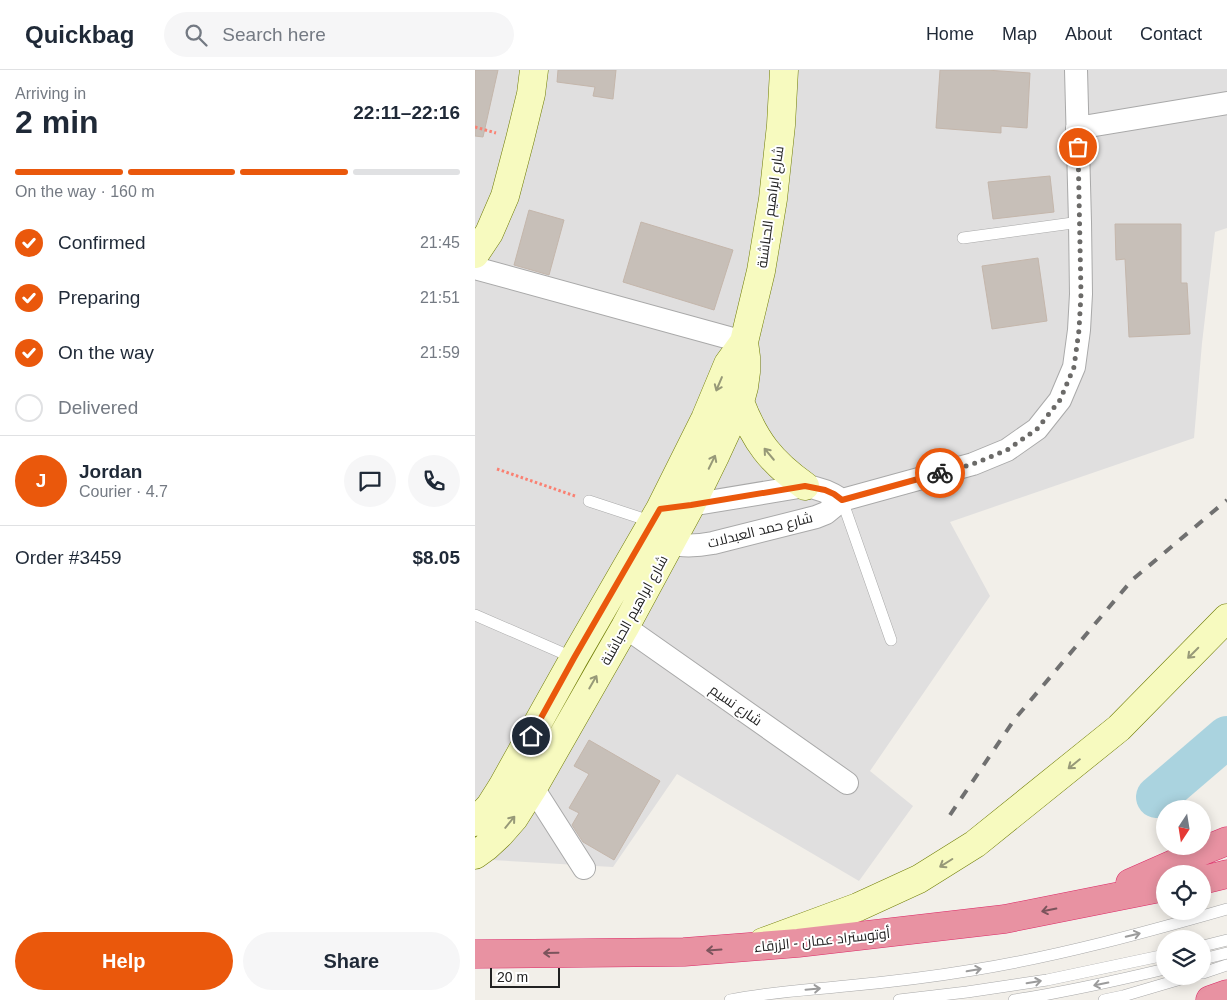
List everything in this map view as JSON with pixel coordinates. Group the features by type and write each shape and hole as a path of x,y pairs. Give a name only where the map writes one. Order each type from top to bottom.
{"highway":[{"path":"1088,902 1227,841"},
{"path":"1211,878 1227,874"},
{"name":"أوتوستراد عمان - الزرقاء","path":"475,954 685,952 865,936 1005,919 1156,889"},
{"path":"1210,1000 1227,994"}],"street":[{"path":"475,254 489,233 505,196 531,94 534,70"},
{"name":"شارع ابراهيم الحباشنة","path":"475,822 490,806 574,658 657,528 691,505 740,402 746,372 744,342 761,271 773,199 781,125 784,70"},
{"name":"شارع حمد العبدلات","path":"657,528 685,546 713,543 816,517 825,513 842,500 973,464 1007,450 1037,429 1060,400 1074,367 1079,330 1081,294 1080,222 1075,70"},
{"path":"1077,128 1227,103"},
{"path":"475,268 744,342"},
{"name":"شارع ابراهيم الحباشنة","path":"475,855 500,834 514,818 625,627 657,528 728,364 744,342"},
{"path":"740,402 758,441 782,468 805,486"},
{"path":"657,528 691,505 805,486 825,490 842,500"},
{"path":"748,947 867,903 919,879 975,844 1119,728 1227,618"},
{"name":"شارع نسيم","path":"625,627 847,783"},
{"path":"513,767 533,788 585,868"}],"lane":[{"path":"963,238 1080,222"},
{"path":"842,500 891,640"},
{"path":"589,501 657,528"},
{"path":"475,615 574,658"},
{"path":"730,1000 772,993 865,984 974,970 1069,951 1227,909"},
{"path":"1211,944 1227,940"},
{"path":"1211,957 1227,953"},
{"path":"899,1000 1047,980 1156,957"},
{"path":"1211,970 1227,965"},
{"path":"1014,1000 1111,982 1156,971"},
{"path":"1104,1000 1160,985"}],"path":[{"path":"497,469 589,501"}],"shaded area":[{"path":"475,70 1227,70 1227,228 1215,232 1202,343 1194,438 950,522 990,596 870,771 913,806 859,881 677,774 613,867 475,859"}],"building":[{"path":"475,70 498,70 483,137 475,136"},
{"path":"558,70 616,70 613,99 593,96 595,87 557,82"},
{"path":"940,70 986,70 1030,73 1027,128 1001,126 1001,133 936,128"},
{"path":"1050,176 1054,212 993,219 988,182"},
{"path":"529,210 564,220 549,275 514,265"},
{"path":"641,222 733,250 714,310 623,282"},
{"path":"1115,224 1181,224 1181,283 1187,283 1190,334 1129,337 1125,259 1116,260"},
{"path":"1038,258 1047,321 992,329 982,266"},
{"path":"589,740 660,781 614,860 583,842 572,825 579,813 569,808 589,774 574,766"}],"waterway":[{"path":"1157,797 1227,737"}],"railway":[{"path":"950,815 1014,720 1132,580 1227,500"}],"way so far":[{"path":"940,473 973,464 1007,450 1037,429 1060,400 1074,367 1081,294 1078,147"}],"route":[{"path":"531,736 660,509 805,486 825,490 842,500 940,473"}]}
